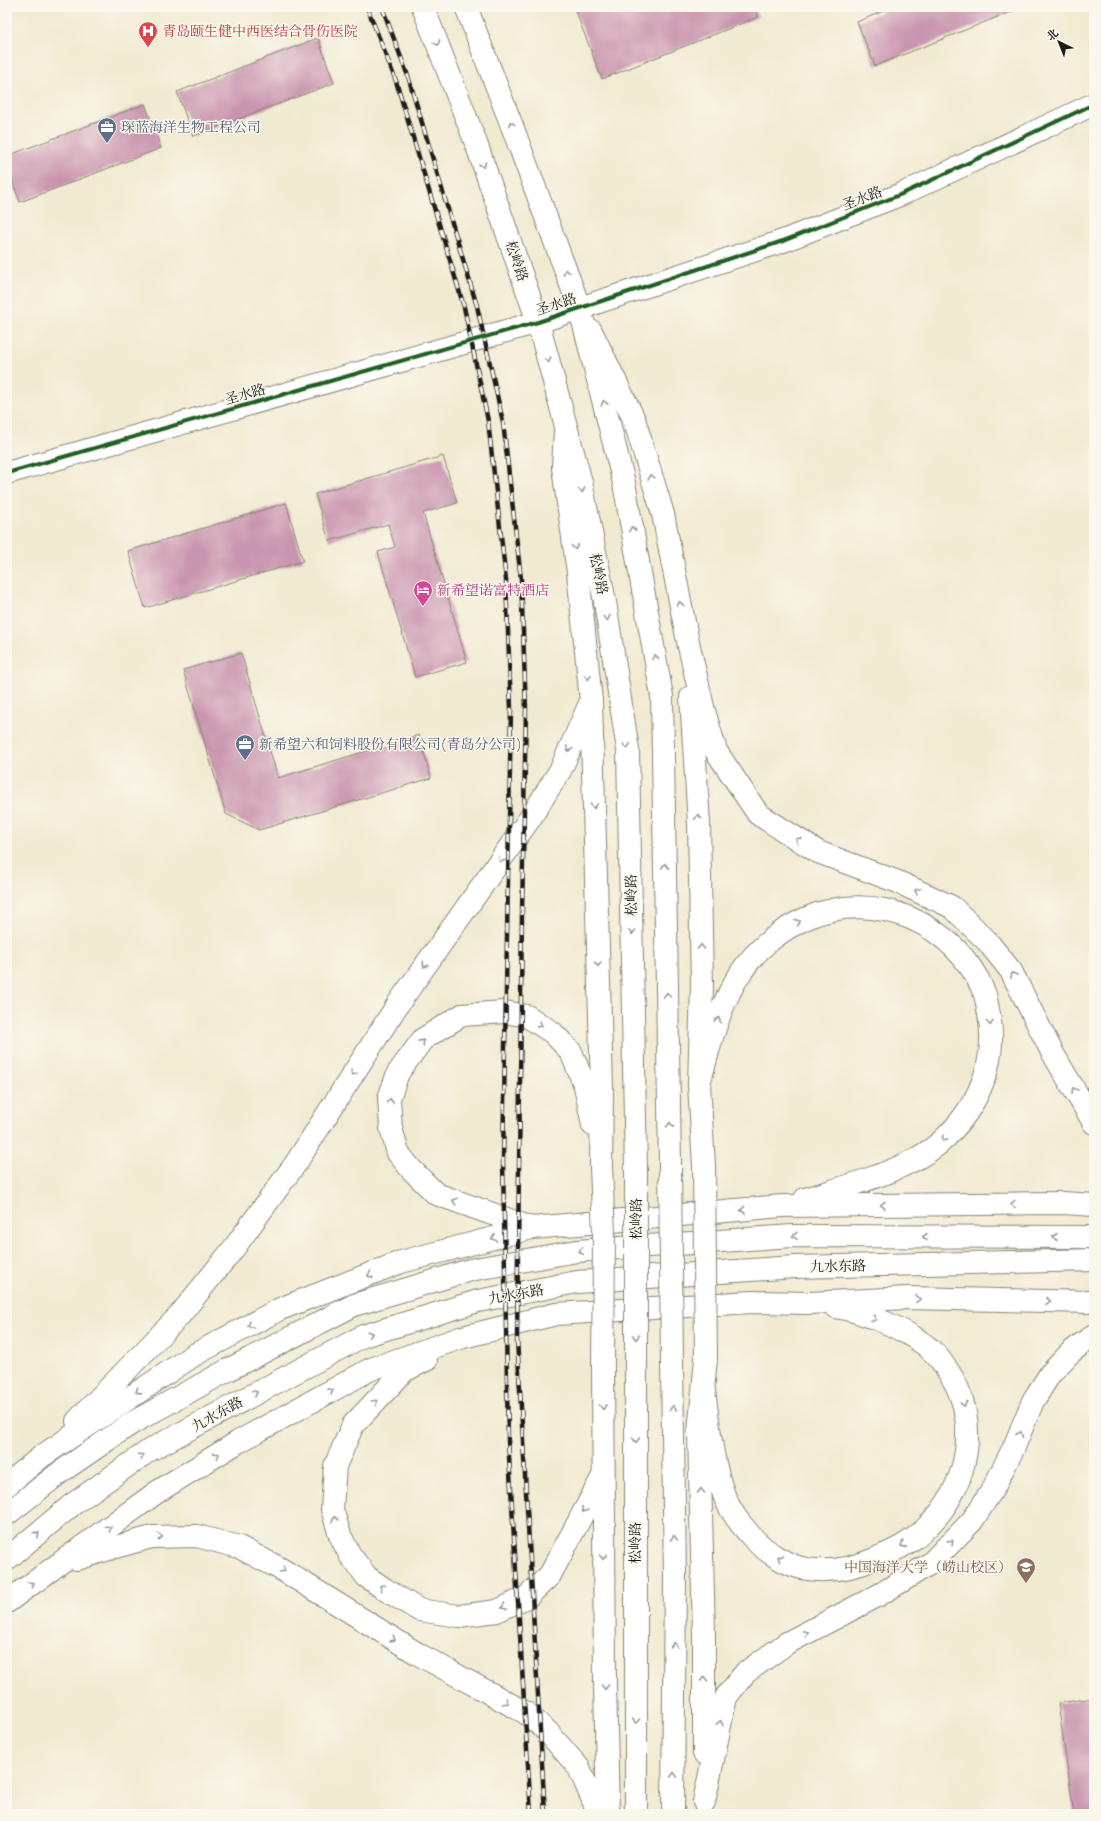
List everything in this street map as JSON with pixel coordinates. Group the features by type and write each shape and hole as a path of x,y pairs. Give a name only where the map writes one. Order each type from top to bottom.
{"main road":[{"name":"松岭路","path":"423,7 476,142 538,322 581,482 605,602 628,750 636,1172 636,1814"},
{"path":"466,7 580,309 634,419 663,514 688,642 704,711 716,751 758,814 818,852 898,882 952,907 987,940 1011,971 1052,1052 1094,1123"},
{"name":"圣水路","path":"7,473 538,322 783,241 902,194 1094,104"},
{"path":"580,309 624,483 662,696 675,1577 673,1814"},
{"path":"565,425 563,468 578,572 591,701 602,1088 601,1167 604,1233 604,1685 608,1814"},
{"path":"688,642 699,839 702,986 698,1084 704,1166 706,1359 699,1432 704,1627 704,1808"},
{"path":"42,1456 179,1316 234,1248 291,1169 398,1004 531,817 561,769 591,701"},
{"path":"698,1084 723,1005 742,970 773,937 792,925 812,916 834,909 854,907 884,909 911,917 935,931 957,951 974,972 985,994 991,1025 992,1048 986,1078 974,1102 959,1123 943,1140 916,1158 877,1177 782,1206"},
{"path":"532,1228 436,1194 411,1169 398,1153 391,1128 389,1098 398,1073 424,1039 462,1015 506,1012 527,1016 553,1033 571,1052 585,1086 601,1167"},
{"path":"12,1477 194,1355 280,1309 402,1262 532,1228 782,1206 1063,1203 1094,1205"},
{"name":"九水东路","path":"7,1514 62,1472 132,1423 228,1370 354,1305 470,1270 577,1251 792,1236 1094,1237"},
{"name":"九水东路","path":"7,1559 73,1504 150,1450 363,1336 478,1301 577,1282 795,1266 1093,1259"},
{"path":"7,1602 157,1492 238,1442 371,1369 487,1330 556,1314 752,1302 809,1303 907,1298 1094,1302"},
{"path":"704,1391 713,1454 724,1496 743,1527 762,1547 785,1562 806,1569 836,1569 859,1565 907,1543 925,1529 942,1511 954,1492 963,1468 967,1447 967,1421 963,1400 954,1378 938,1357 918,1340 885,1323 844,1308 809,1303"},
{"path":"487,1330 404,1371 353,1425 335,1466 332,1509 340,1535 350,1555 366,1577 419,1610 459,1616 496,1611 527,1597 550,1575 603,1476"},
{"path":"704,1808 726,1697 744,1673 787,1643 879,1595 931,1562 972,1521 993,1489 1014,1447 1033,1401 1050,1374 1071,1352 1094,1335"},
{"path":"55,1567 112,1548 152,1537 197,1536 239,1547 281,1569 424,1658 526,1713 547,1731 579,1768 599,1814"}],"building":[{"path":"574,7 754,7 758,17 602,79"},
{"path":"893,7 1020,8 875,66 857,22"},
{"path":"318,38 334,83 193,136 177,92"},
{"path":"145,104 161,148 20,202 7,167 7,156"},
{"name":"新希望诺富特酒店","path":"443,456 457,503 423,513 467,662 415,677 378,552 395,547 388,524 329,541 315,494"},
{"path":"286,503 303,561 145,608 128,551"},
{"path":"241,653 278,778 419,735 431,778 259,830 226,814 183,670"},
{"path":"1094,1698 1094,1814 1074,1814 1058,1703"}],"railway":[{"path":"367,7 396,81 464,307 488,421 506,580 511,709 503,1161 508,1440 531,1814"},
{"path":"382,7 408,76 477,306 503,422 521,579 526,709 517,1339 545,1814"}],"cycle path":[{"path":"7,473 538,322 783,241 902,194 1094,104"}],"place":[{"name":"青岛颐生健中西医结合骨伤医院","path":"148,48"},
{"name":"琛蓝海洋生物工程公司","path":"107,144"},
{"name":"新希望诺富特酒店","path":"423,607"},
{"name":"新希望六和饲料股份有限公司(青岛分公司)","path":"245,761"},
{"name":"中国海洋大学（崂山校区）","path":"1026,1584"}]}
